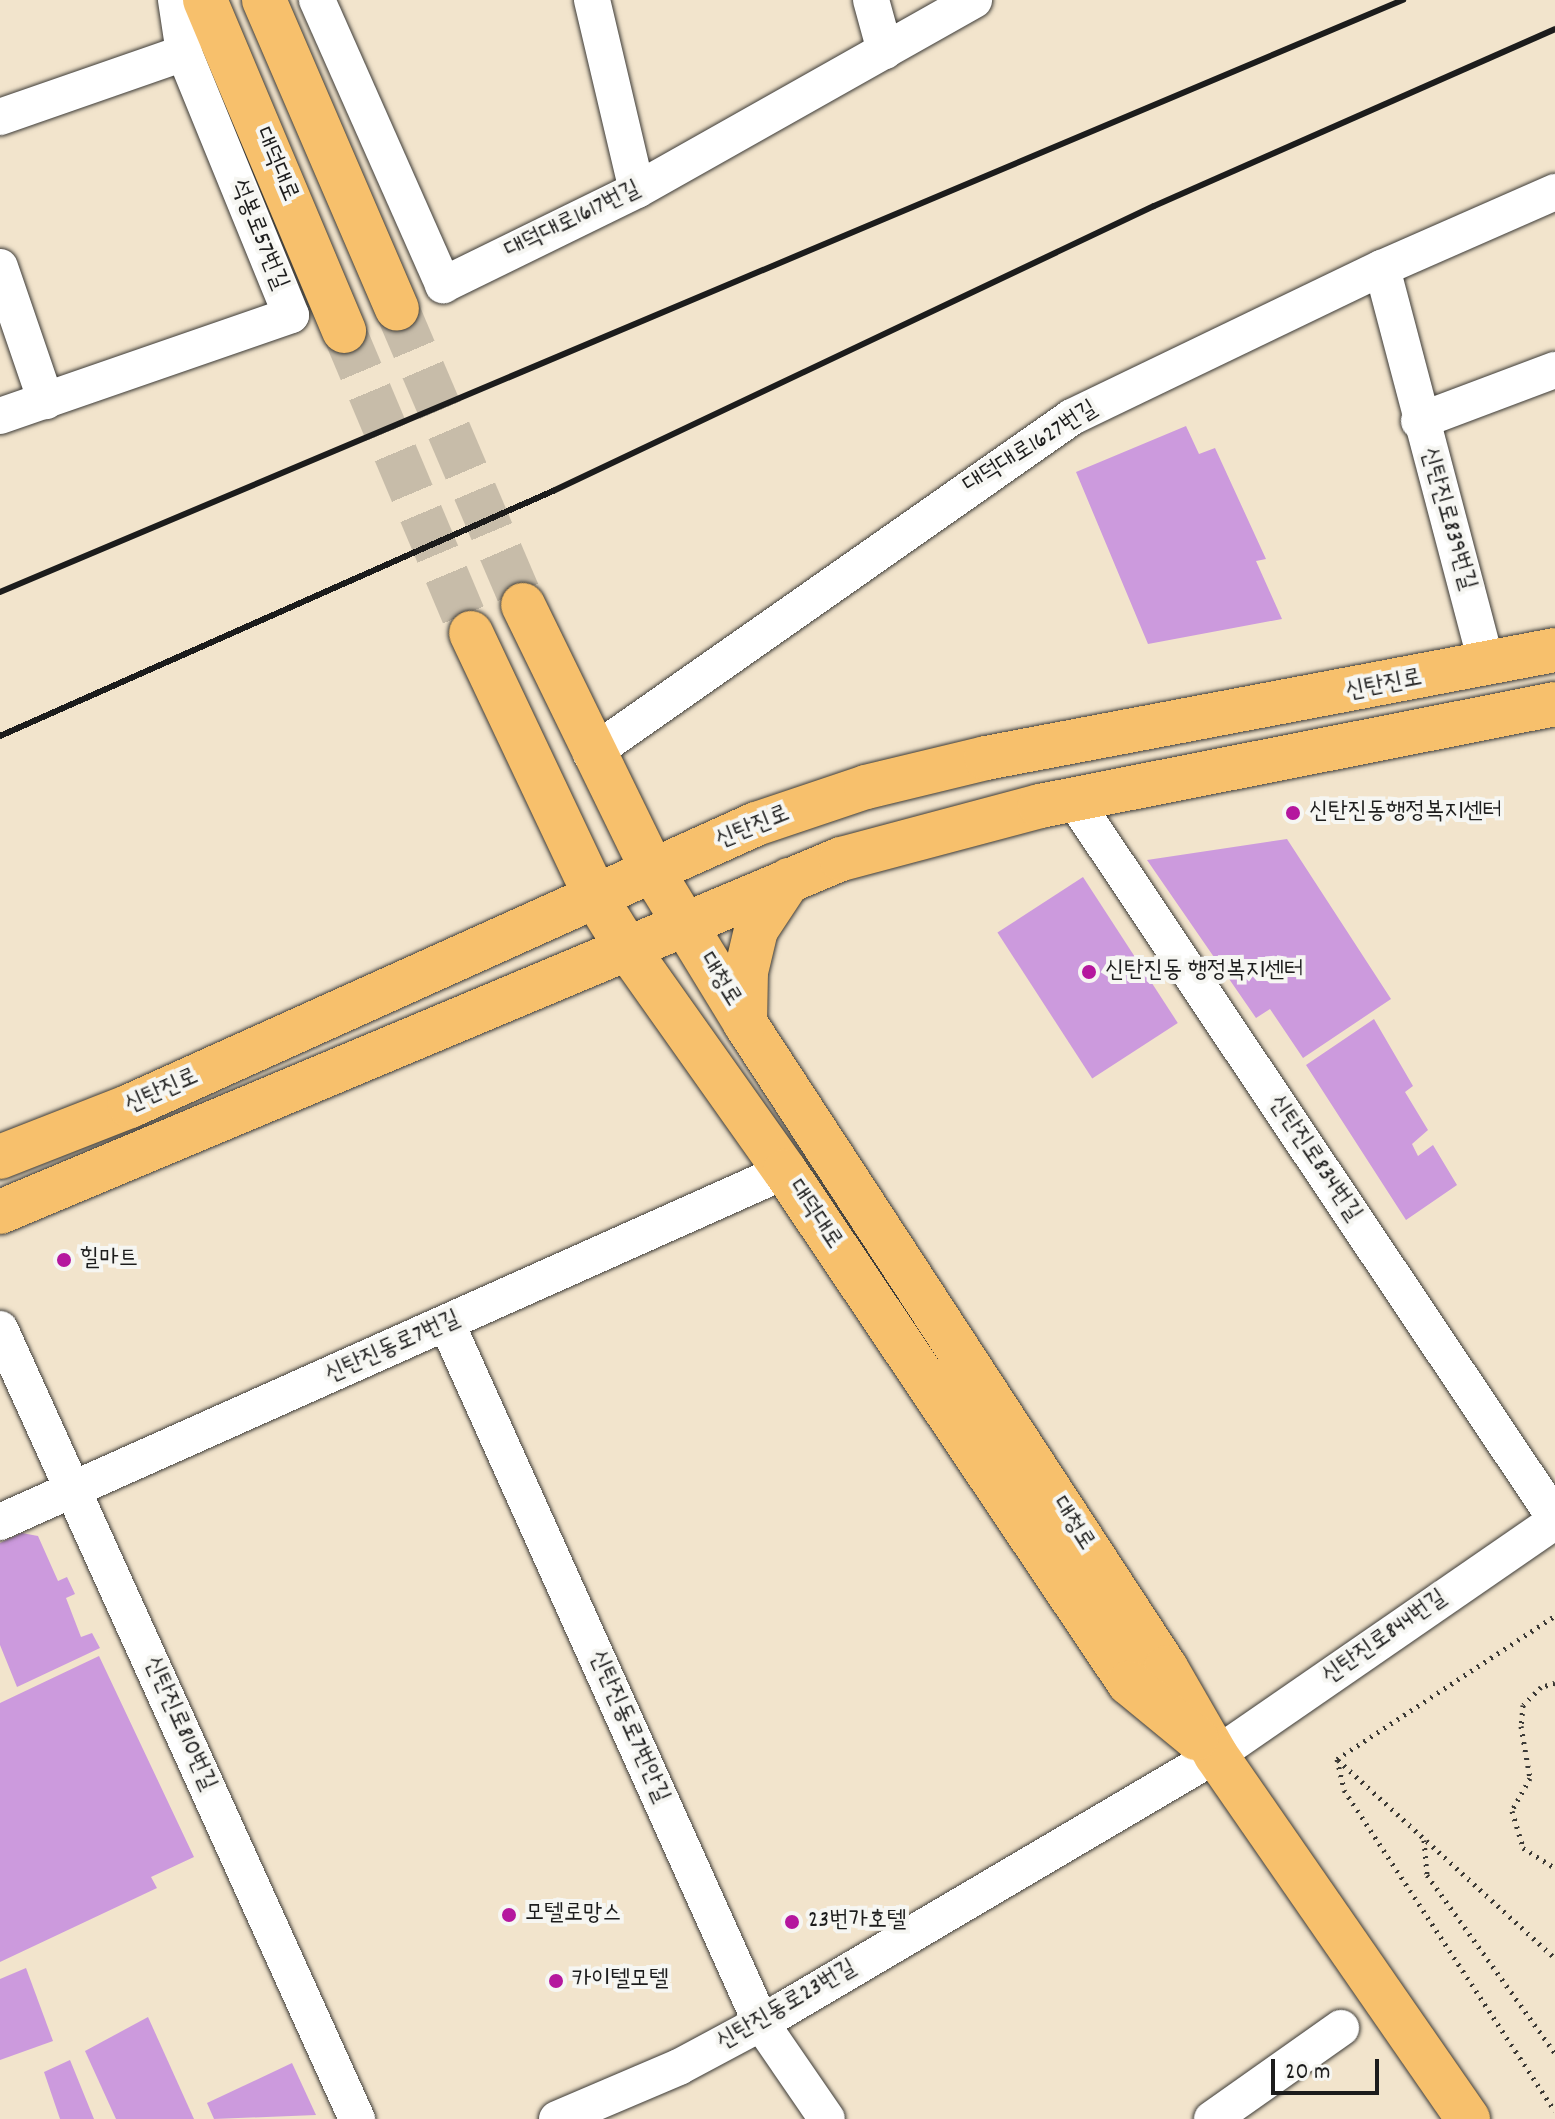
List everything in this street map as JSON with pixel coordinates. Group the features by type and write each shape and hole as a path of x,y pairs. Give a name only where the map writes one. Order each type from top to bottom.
{"main road":[{"name":"대덕대로","path":"205,0 344,331"},
{"path":"264,0 397,309"},
{"path":"523,605 591,754 653,872 684,923"},
{"name":"대덕대로","path":"471,633 596,898 627,948 785,1171 1129,1683 1216,1755"},
{"name":"신탄진로","path":"0,1157 130,1106 756,824 866,787 986,758 1555,650"},
{"name":"신탄진로","path":"0,1212 789,880 937,831 1074,800 1555,704"},
{"path":"745,1023 746,972 756,930 789,880"},
{"name":"대청로","path":"684,923 745,1023 1166,1668 1216,1755 1468,2119"}],"street":[{"name":"석봉로57번길","path":"0,416 291,315 184,53 176,0"},
{"name":"대덕대로1617번길","path":"317,0 443,285 637,190 974,0"},
{"path":"592,0 637,190"},
{"path":"871,0 885,51"},
{"path":"0,117 184,53"},
{"name":"대덕대로1627번길","path":"591,754 1072,417 1382,268 1555,192"},
{"path":"0,267 46,401"},
{"path":"1382,268 1419,421"},
{"name":"신탄진로839번길","path":"1487,665 1419,421 1555,370"},
{"name":"신탄진로834번길","path":"1074,800 1555,1519"},
{"name":"신탄진동로7번길","path":"0,1522 785,1171"},
{"name":"신탄진동로7번안길","path":"447,1324 761,2023 827,2119"},
{"name":"신탄진로810번길","path":"0,1329 357,2119"},
{"name":"신탄진로844번길","path":"1216,1755 1555,1519"},
{"name":"신탄진동로23번길","path":"557,2119 679,2067 761,2023 1216,1755"},
{"path":"1212,2119 1341,2028"}],"path":[{"path":"1337,1759 1555,1616"},
{"path":"1555,1683 1541,1687 1523,1705 1521,1726 1530,1778 1512,1811 1523,1848 1555,1868"},
{"path":"1337,1759 1555,1958"},
{"path":"1337,1759 1344,1790 1555,2111"},
{"path":"1424,1840 1427,1875 1555,2053"}],"building":[{"path":"1186,426 1199,454 1215,448 1266,559 1256,561 1282,619 1148,644 1076,472"},
{"path":"1287,839 1391,999 1303,1058 1270,1009 1256,1018 1147,860"},
{"path":"1083,877 1178,1023 1092,1078 997,933"},
{"path":"1374,1019 1413,1086 1405,1092 1428,1130 1412,1144 1418,1156 1433,1145 1457,1185 1406,1220 1306,1065"},
{"path":"22,1533 38,1536 58,1581 67,1577 75,1594 66,1598 81,1637 92,1633 100,1648 17,1687 0,1645 0,1543"},
{"path":"99,1656 194,1857 151,1877 157,1888 0,1962 0,1703"},
{"path":"26,1968 53,2041 0,2060 0,1979"},
{"path":"148,2017 194,2119 116,2119 85,2051"},
{"path":"70,2060 94,2119 60,2119 44,2072"},
{"path":"292,2063 316,2115 214,2119 207,2103"}],"tunnel":[{"path":"397,309 523,605"},
{"path":"344,331 471,633"}],"railway":[{"path":"0,592 1403,0"},
{"path":"0,736 553,491 1154,206 1555,29"}],"place":[{"name":"신탄진동행정복지센터","path":"1293,813"},
{"name":"신탄진동 행정복지센터","path":"1089,972"},
{"name":"힐마트","path":"64,1260"},
{"name":"모텔로망스","path":"509,1915"},
{"name":"23번가호텔","path":"792,1922"},
{"name":"카이텔모텔","path":"556,1981"}]}
